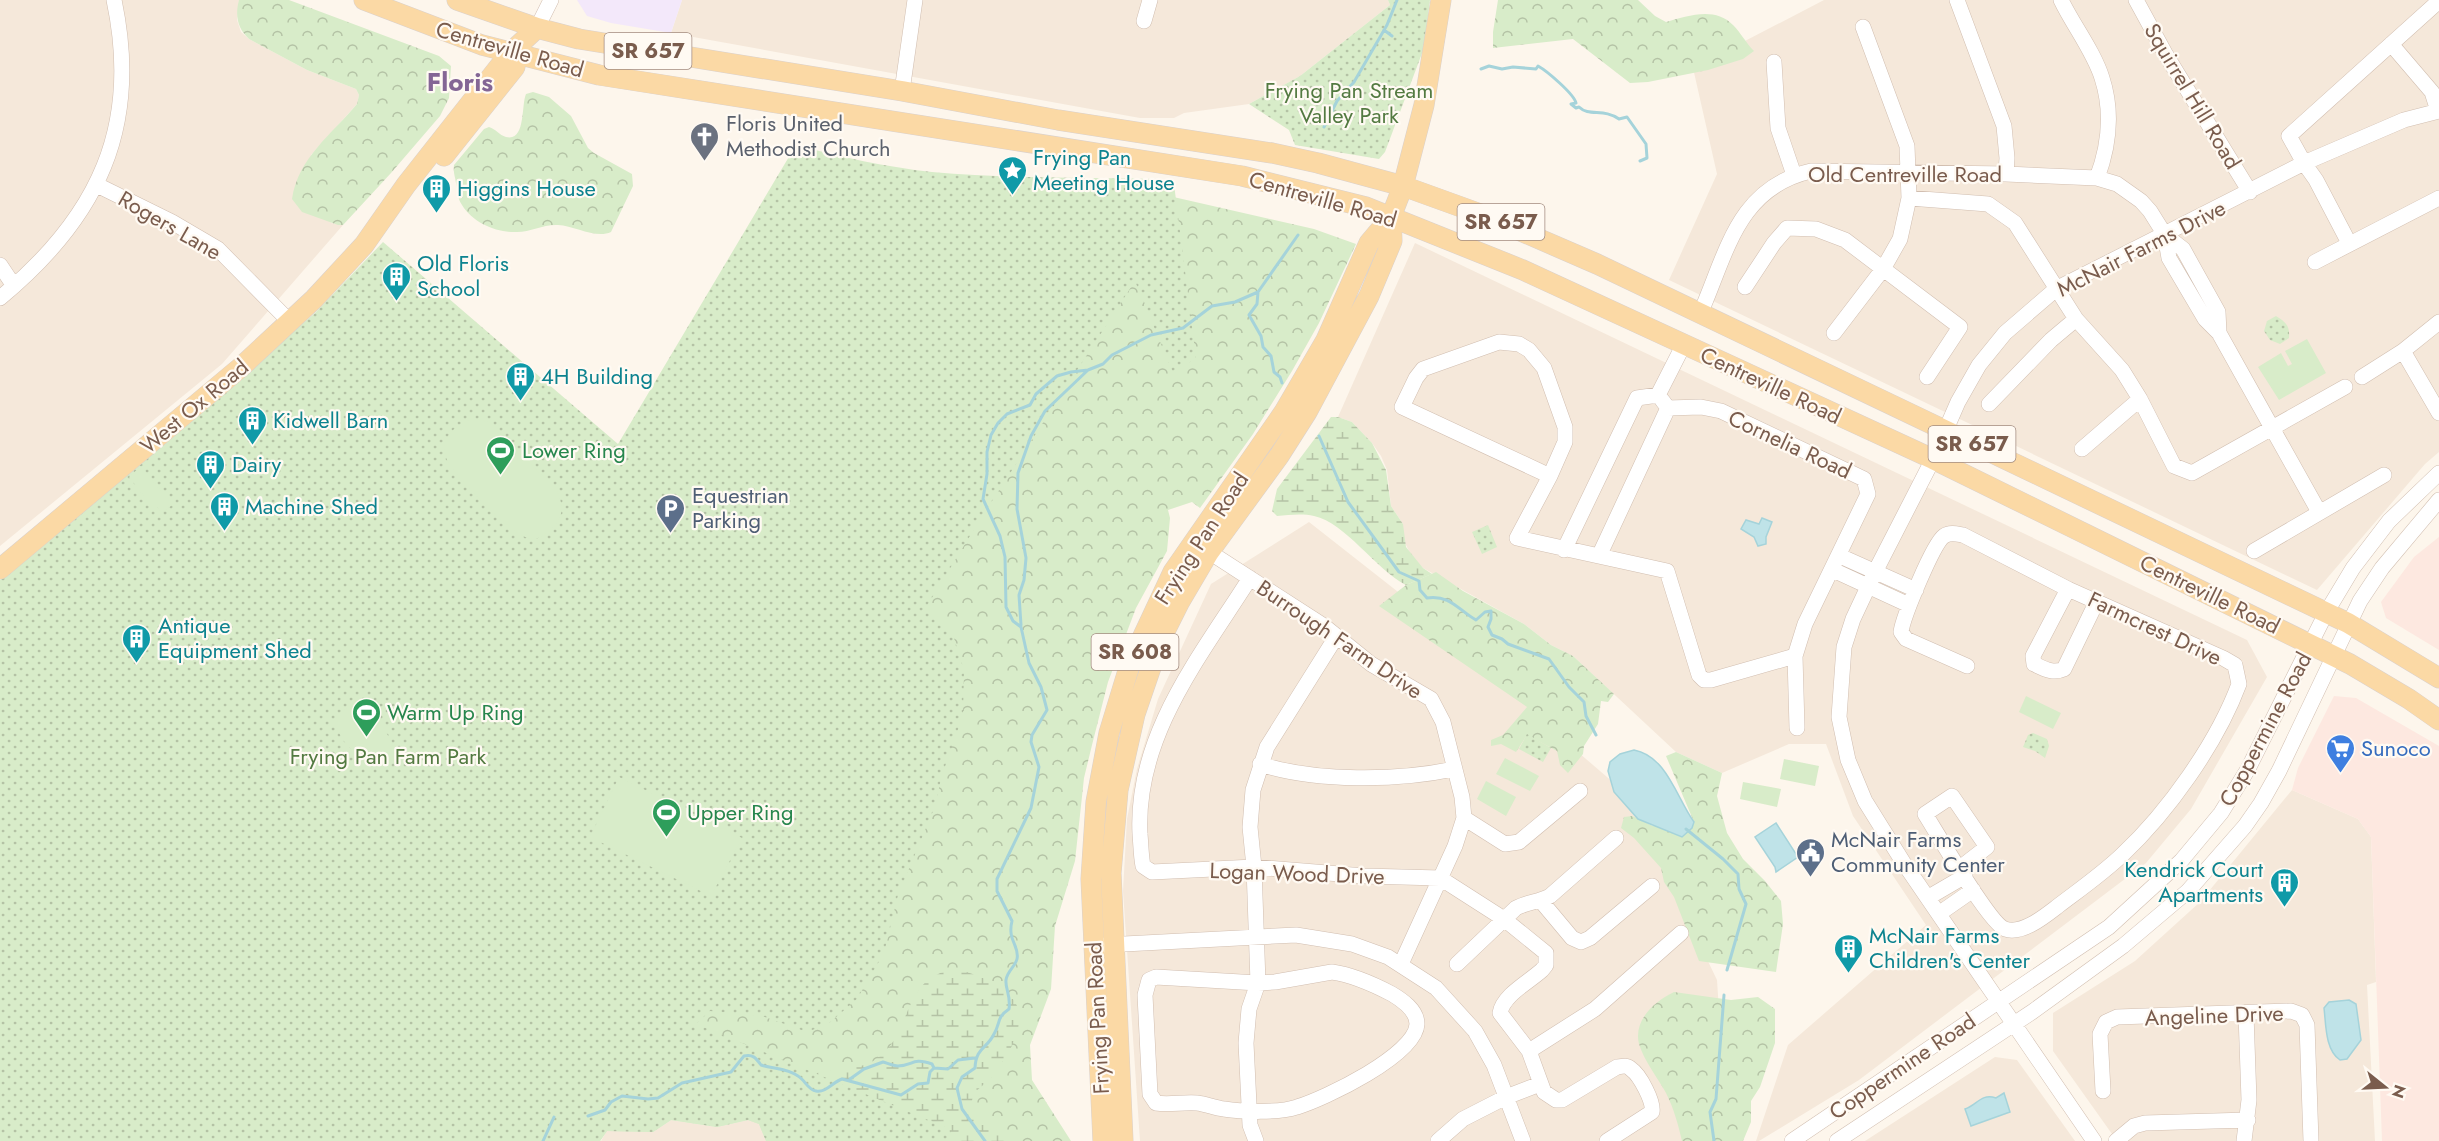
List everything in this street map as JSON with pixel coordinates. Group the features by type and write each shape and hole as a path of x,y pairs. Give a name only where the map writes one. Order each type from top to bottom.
{"main road":[{"name":"Centreville Road","path":"364,0 454,35 516,55 635,81 1242,176 1344,200 1523,270 1933,459 2333,655 2409,699 2439,720"},
{"name":"Centreville Road","path":"457,0 537,28 620,46 1272,153 1403,186 1540,238 2326,613 2439,678"},
{"name":"Frying Pan Road","path":"1103,1141 1091,879 1093,830 1108,733 1130,664 1146,625 1173,572 1293,397 1326,340 1369,243 1391,217 1403,186 1428,86 1441,0"},
{"name":"West Ox Road","path":"0,569 241,367 291,322 343,269 376,229 406,185 537,28"},
{"name":"Frying Pan Road","path":"1123,1141 1112,845 1124,757 1135,714 1160,641 1179,603 1209,552 1279,456 1327,377 1370,296 1392,242 1391,217"}],"street":[{"path":"0,298 66,232 97,184 112,144 122,94 123,49 114,0"},
{"name":"West Ox Road","path":"537,28 551,0"},
{"path":"902,91 915,0"},
{"path":"1144,21 1150,0"},
{"path":"1957,0 2004,126 2006,174"},
{"path":"2061,0 2102,77 2109,107 2108,144 2097,178"},
{"name":"Squirrel Hill Road","path":"2136,0 2166,55 2250,192"},
{"path":"2349,243 2316,180 2289,136 2439,1"},
{"path":"1834,333 1884,268 1900,239 1909,198 1907,146 1863,27"},
{"path":"2391,44 2432,92 2439,111"},
{"path":"1774,62 1778,128 1794,175"},
{"name":"McNair Farms Drive","path":"2094,1141 1903,862 1855,781 1842,739 1839,717 1844,647 1853,619 1933,459 1944,431 1979,365 2005,333 2056,289 2304,163 2385,127 2439,111"},
{"name":"Old Centreville Road","path":"1700,314 1741,217 1763,194 1794,175 1811,171 2006,174 2097,178 2117,184 2141,201 2165,235 2169,258 2205,319 2219,333 2319,512"},
{"name":"Rogers Lane","path":"97,184 181,227 218,249 291,322"},
{"path":"1909,198 1988,204 2015,223 2076,320 2122,370 2140,399 2174,466 2192,473 2344,387"},
{"path":"2315,262 2439,198"},
{"path":"1745,286 1787,228 1816,229 1845,240 1960,327 1927,377"},
{"path":"0,265 14,286"},
{"path":"1989,404 2051,340 2076,320"},
{"path":"2361,377 2403,351 2439,322"},
{"path":"1550,476 1402,407 1423,369 1499,342 1519,344 1529,350 1544,368 1565,427 1565,442 1550,476 1517,538 1667,571 1699,675 1704,680 1795,656"},
{"path":"1658,395 1684,344"},
{"path":"2403,351 2439,412"},
{"path":"1599,556 1668,408 1658,395"},
{"path":"1564,550 1637,398 1658,395"},
{"path":"2082,449 2140,399"},
{"name":"Cornelia Road","path":"1668,408 1701,408 1722,411 1864,478 1868,494 1805,624 1795,656 1797,728"},
{"name":"Coppermine Road","path":"1792,1141 2109,927 2181,861 2221,813 2248,769 2326,613 2359,558 2389,520 2439,473"},
{"path":"2254,551 2384,475"},
{"name":"Coppermine Road","path":"1837,1141 2123,946 2188,891 2245,826 2279,771 2364,594 2382,568 2439,500"},
{"name":"Farmcrest Drive","path":"1929,897 1963,872 1987,847 1952,796 1925,814 1963,872 1973,890 1995,921 2004,929 2016,930 2043,917 2122,855 2161,812 2211,740 2239,684 2235,665 2150,624 2068,589 1963,535 1953,533 1943,537 1909,605 1901,632 1906,639 1967,666"},
{"name":"Burrough Farm Drive","path":"1193,541 1324,626 1371,664 1431,699 1443,722 1462,796 1464,818 1455,846 1401,964"},
{"path":"1836,563 1875,572 1916,590"},
{"path":"1836,563 1868,587 1909,605"},
{"name":"Logan Wood Drive","path":"1250,578 1163,717 1142,784 1139,813 1143,866 1152,872 1254,867 1364,876 1440,878"},
{"path":"2068,589 2033,656 2034,663 2045,670 2057,672 2064,669 2097,602"},
{"path":"1256,1141 1250,1125 1246,1025 1258,983 1254,867 1250,827 1253,790 1267,747 1336,637"},
{"path":"1260,764 1290,772 1355,777 1422,776 1454,769"},
{"path":"1464,818 1506,844 1513,844 1519,842 1580,791"},
{"path":"1457,964 1504,919 1526,902 1541,901 1616,838"},
{"path":"1440,878 1504,919 1541,948 1547,958 1542,970 1502,1005 1500,1013 1529,1051 1540,1084 1550,1097 1562,1100 1617,1067 1626,1066 1633,1070 1652,1102 1652,1112 1607,1141"},
{"path":"1541,901 1572,938 1581,942 1590,938 1652,886"},
{"path":"1940,913 1973,890"},
{"path":"1529,1051 1595,1009 1681,933"},
{"path":"1093,945 1296,935 1334,939 1370,950 1401,964 1436,988 1469,1023 1494,1065 1522,1141"},
{"path":"1332,972 1372,984 1396,996 1413,1011 1417,1026 1410,1041 1370,1071 1315,1101 1294,1108 1249,1111 1193,1103 1161,1104 1152,1099 1146,987 1149,980 1156,977 1258,983 1332,972"},
{"name":"Angeline Drive","path":"2103,1091 2100,1034 2106,1022 2117,1017 2291,1011 2302,1015 2307,1025 2311,1141"},
{"path":"2244,1141 2248,1120 2246,1014"},
{"path":"1438,1141 1463,1119 1506,1097 1540,1084"},
{"path":"2116,1141 2134,1126 2145,1123 2248,1120"}],"shaded area":[{"path":"0,0 239,0 237,20 241,32 249,39 307,70 356,89 359,95 357,104 311,155 331,223 343,225 222,364 0,546"},
{"path":"577,0 682,0 671,33 611,23 587,16"},
{"path":"682,0 1388,0 1390,5 1300,76 1249,104 1184,113 1174,118 1140,118 671,33"},
{"path":"1824,0 2439,0 2439,452 2425,464 2317,590 1669,280 1717,174 1693,68"},
{"path":"1415,243 2247,640 2267,677 2191,809 2146,863 1859,1080 1759,1141 1756,1141 1788,1045 1926,925 1853,816 1826,744 1789,744 1722,773 1676,752 1573,656 1551,645 1524,624 1423,568 1411,555 1403,539 1403,524 1391,506 1387,470 1381,456 1352,422 1338,417"},
{"path":"1309,522 1458,639 1544,723 1628,795 1717,980 1725,1102 1721,1141 1140,1141 1123,891 1127,819 1137,769 1158,699 1211,584"},
{"path":"2439,537 2439,650 2386,618 2381,602 2414,557"},
{"path":"2334,696 2356,698 2439,746 2439,1141 2382,1141 2371,837 2358,819 2292,790 2298,768"},
{"path":"2292,790 2358,819 2371,837 2376,982 2367,985 2375,1141 2117,1141 2053,1051 2053,1013 2135,961 2200,902"},
{"path":"1995,1057 2017,1060 2075,1141 1865,1141"},
{"path":"671,1120 717,1127 748,1120 759,1123 766,1141 601,1141 607,1130 653,1132"}],"green space":[{"path":"239,0 289,0 439,56 451,66 449,98 440,116 343,225 302,212 292,199 301,171 317,147 357,104 359,95 356,89 307,70 249,39 238,21"},
{"name":"Frying Pan Stream Valley Park","path":"1388,0 1430,0 1424,48 1385,152 1379,159 1295,145 1289,130 1249,104 1300,76 1390,5"},
{"path":"1498,0 1638,0 1655,16 1666,22 1683,17 1709,14 1726,19 1754,51 1743,59 1708,70 1648,82 1630,83 1573,39 1493,48"},
{"path":"533,92 549,97 571,116 588,148 594,153 632,174 633,186 611,232 599,234 558,225 522,232 502,231 479,222 460,202 454,165 484,129 489,127 506,137 517,134 522,121 526,94"},
{"name":"Frying Pan Farm Park","path":"796,145 864,161 932,172 1017,177 1158,179 1174,184 1196,358 1173,373 1135,281 981,518 925,609 939,618 954,638 964,670 963,715 941,778 936,804 898,895 884,953 857,999 828,1024 807,1032 762,1016 710,1011 696,1024 950,1129 952,1141 766,1141 759,1124 748,1120 717,1127 671,1120 653,1132 607,1131 600,1141 0,1141 0,580 315,313 383,242 618,444"},
{"path":"795,146 809,149 813,169 1134,188 1314,229 1356,244 1319,323 1253,434 1200,508 1192,502 1168,510 1170,518 1167,551 1136,608 1108,682 1084,778 1075,861 1055,926 1051,989 1030,1045 1032,1080 1071,1141 766,1141 759,1124 748,1120 717,1127 671,1120 653,1132 607,1131 600,1141 374,1141"},
{"path":"2276,316 2285,322 2289,330 2289,338 2280,344 2270,340 2264,331 2267,321"},
{"path":"2307,339 2326,373 2279,400 2258,367 2281,353 2288,366 2292,364 2285,351"},
{"path":"1331,417 1352,422 1372,443 1386,470 1391,506 1403,524 1406,547 1423,568 1432,574 1406,585 1394,578 1338,527 1326,520 1296,514 1277,516 1272,511 1277,489"},
{"name":"Lower Ring","path":"475,419 489,422 557,491 561,513 558,521 547,533 532,539 513,529 474,493 448,462 445,454 446,440 455,428"},
{"path":"141,466 172,505 162,513 157,507 154,509 129,477"},
{"path":"1488,525 1497,547 1482,554 1472,532"},
{"path":"1436,572 1463,591 1524,624 1551,645 1573,656 1614,694 1608,702 1601,701 1598,724 1584,746 1583,754 1568,773 1560,765 1557,751 1527,735 1516,752 1501,744 1491,746 1491,740 1503,735 1527,707 1379,606 1406,585"},
{"path":"2026,696 2061,713 2053,729 2019,712"},
{"name":"Warm Up Ring","path":"353,706 367,712 392,742 395,757 386,768 371,769 342,739 336,726 340,712"},
{"path":"2033,733 2047,739 2049,746 2045,758 2023,747 2028,735"},
{"path":"1527,734 1551,748 1543,762 1519,749"},
{"path":"1676,752 1722,773 1717,796 1727,833 1743,859 1781,901 1783,924 1776,972 1699,961 1674,897 1664,882 1661,868 1634,838 1621,828 1624,817 1632,816 1653,826 1692,828 1694,822 1666,756"},
{"path":"1505,758 1539,776 1530,791 1496,774"},
{"path":"1784,759 1819,766 1815,786 1780,779"},
{"name":"Upper Ring","path":"619,777 742,838 711,896 590,837"},
{"path":"1486,781 1516,797 1506,816 1477,799"},
{"path":"1743,782 1781,789 1777,807 1740,799"},
{"path":"957,969 981,977 999,987 1012,997 1018,1009 1019,1023 1015,1039 991,1078 974,1095 972,1103 973,1108 1005,1134 1009,1141 854,1141 812,1075 860,1066 875,1060 888,1049 897,1036 909,1007 925,983 938,974"},
{"path":"1674,992 1731,1000 1758,997 1775,1009 1775,1043 1760,1087 1751,1101 1751,1122 1743,1141 1682,1141 1671,1105 1644,1057 1638,1035 1642,1019 1647,1012"}],"water":[{"path":"1762,518 1772,522 1766,537 1766,544 1758,546 1754,537 1741,529 1746,520 1759,524"},
{"path":"1634,750 1645,754 1663,769 1694,822 1692,828 1682,837 1638,819 1614,792 1608,771 1610,762 1620,754"},
{"path":"1776,823 1798,857 1776,872 1755,837"},
{"path":"2349,1000 2356,1004 2361,1040 2347,1059 2340,1060 2331,1050 2324,1008 2329,1002"},
{"path":"2004,1093 2010,1112 1971,1126 1965,1109 1983,1098 1996,1098"}],"waterway":[{"path":"1324,127 1337,101 1354,82 1387,25 1397,0"},
{"path":"1384,30 1392,36"},
{"path":"1481,69 1489,66 1502,69 1513,67 1536,69 1538,66 1570,94 1576,103 1571,104 1576,108 1579,107 1587,112 1608,114 1619,119 1627,117 1646,144 1647,158 1640,161"},
{"path":"985,1141 962,1109 957,1088 962,1077 975,1068 977,1056 991,1039 1002,1015 1009,1009 1006,980 1016,962 1017,950 1011,934 1012,921 997,891 997,879 1031,808 1039,767 1031,742 1032,735 1047,710 1041,687 1029,663 1021,627 1013,621 1006,607 1005,557 1000,536 983,499 987,474 987,452 991,435 1007,414 1030,405 1036,394 1057,376 1088,370 1103,364 1112,355 1151,335 1183,328 1212,306 1235,302 1258,292 1298,235"},
{"path":"1258,292 1257,304 1249,315 1261,336 1263,347 1271,356 1274,372 1280,377 1282,383"},
{"path":"1021,625 1019,595 1024,580 1026,558 1017,509 1018,473 1031,436 1045,411 1088,370"},
{"path":"1319,436 1348,502 1399,572 1419,581 1420,590 1427,598 1448,601 1476,620 1485,612 1491,611 1488,627 1492,635 1508,644 1549,659 1569,687 1584,702 1586,716 1596,735"},
{"path":"1686,829 1738,874 1739,889 1746,904 1727,970"},
{"path":"1714,1141 1710,1112 1716,1099 1724,995"},
{"path":"588,1116 605,1110 611,1102 622,1096 658,1098 682,1083 731,1072 744,1056 754,1057 761,1065 794,1073 816,1091 823,1090 842,1079 901,1095 918,1084 928,1083 930,1072 934,1068"},
{"path":"850,1079 864,1069 883,1062 903,1066 920,1061 932,1064 934,1068 948,1069 958,1060 975,1058"},
{"path":"543,1141 554,1117"}],"place":[{"name":"Floris United Methodist Church","path":"705,162"},
{"name":"Frying Pan Meeting House","path":"1012,196"},
{"name":"Higgins House","path":"436,214"},
{"name":"Old Floris School","path":"396,302"},
{"name":"4H Building","path":"520,402"},
{"name":"Kidwell Barn","path":"252,446"},
{"name":"Lower Ring","path":"501,476"},
{"name":"Dairy","path":"211,490"},
{"name":"Machine Shed","path":"224,532"},
{"name":"Equestrian Parking","path":"671,534"},
{"name":"Antique Equipment Shed","path":"137,664"},
{"name":"Warm Up Ring","path":"366,738"},
{"name":"Sunoco","path":"2340,774"},
{"name":"Upper Ring","path":"666,838"},
{"name":"McNair Farms Community Center","path":"1810,878"},
{"name":"Kendrick Court Apartments","path":"2284,908"},
{"name":"McNair Farms Children's Center","path":"1848,974"}],"district":[{"name":"Floris","path":"460,82"}]}
